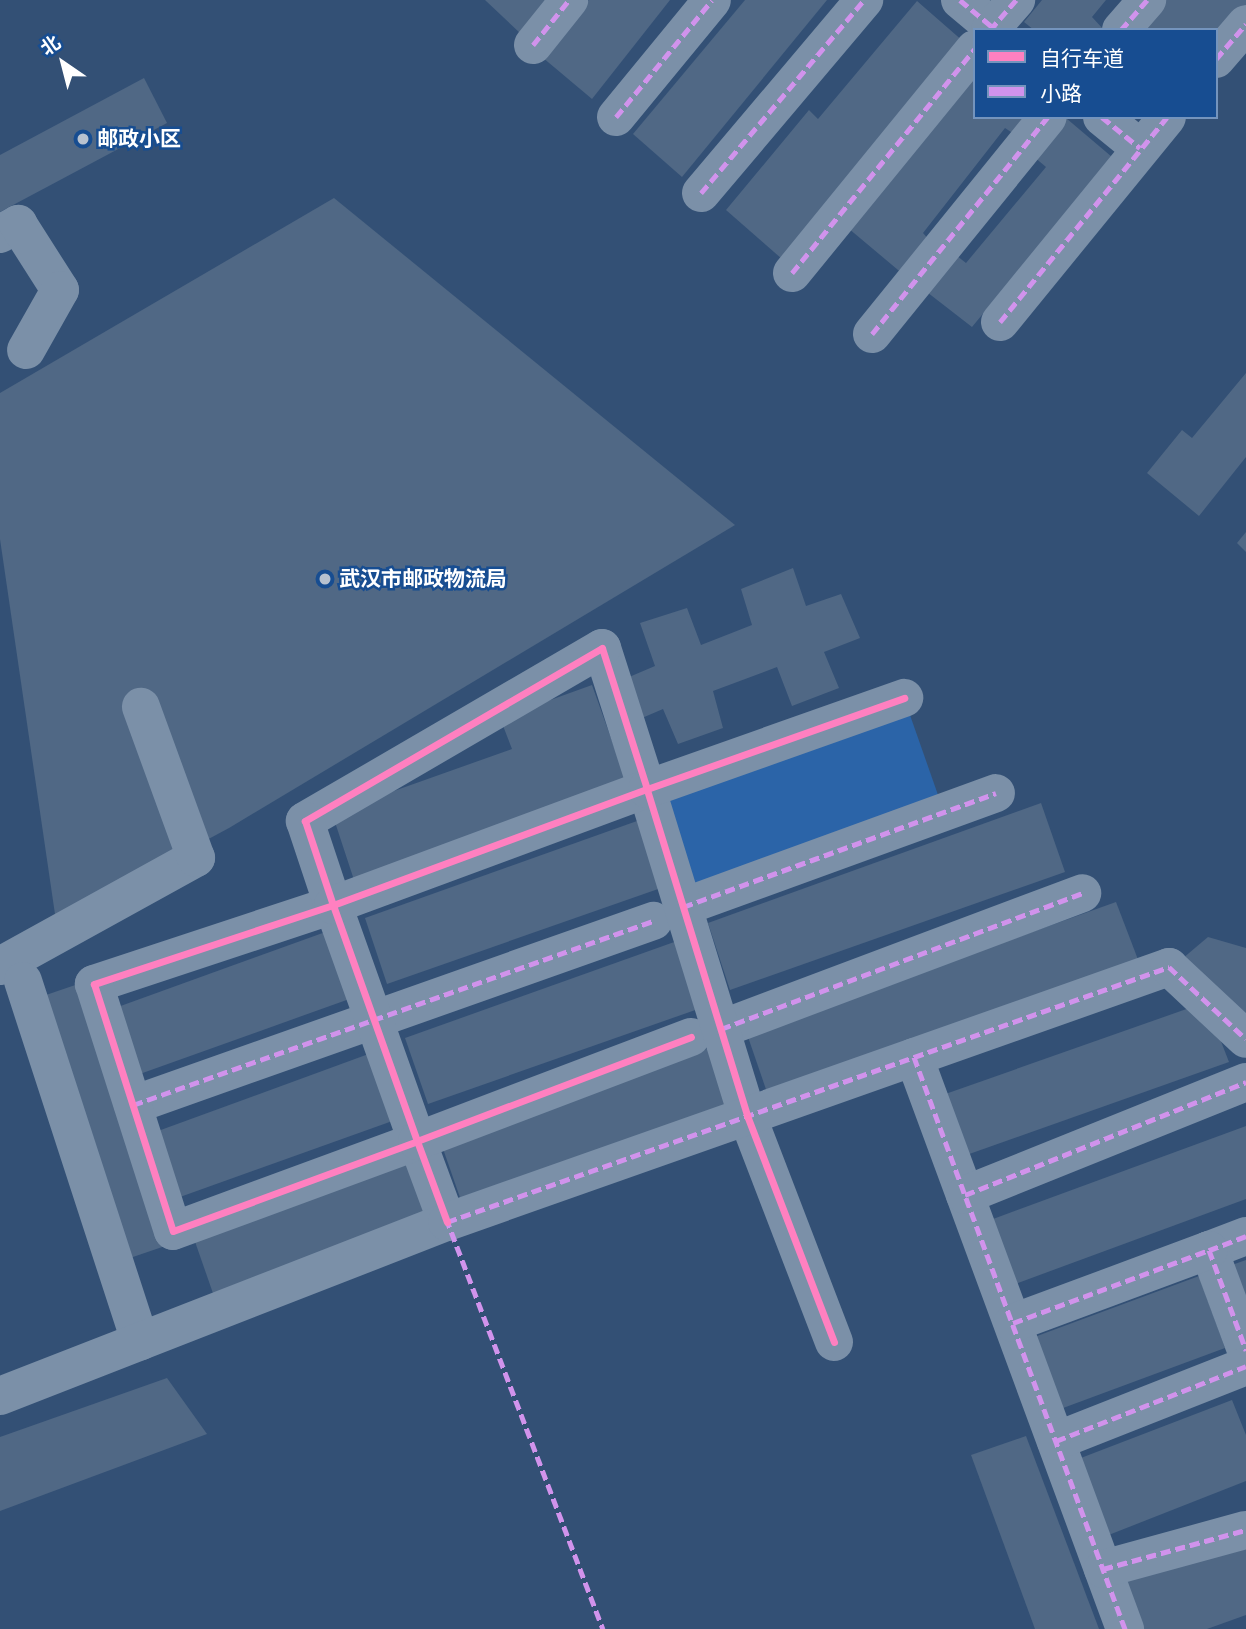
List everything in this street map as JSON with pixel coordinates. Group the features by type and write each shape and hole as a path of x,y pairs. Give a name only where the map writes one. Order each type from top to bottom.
{"street":[{"path":"533,45 569,0"},
{"path":"615,117 712,0"},
{"path":"701,193 864,0"},
{"path":"960,0 994,27"},
{"path":"1123,28 1147,0"},
{"path":"1218,57 1246,24"},
{"path":"792,273 973,53"},
{"path":"872,334 1046,119"},
{"path":"1104,119 1140,148"},
{"path":"1000,322 1165,119"},
{"path":"0,234 18,224 60,290 26,350"},
{"path":"447,1222 305,821 603,648 647,789 668,914 706,1033 747,1115 834,1342"},
{"path":"904,698 333,905 94,984 173,1231 1082,893"},
{"path":"140,1341 11,974 196,858 141,707"},
{"path":"133,1105 374,1021 996,793"},
{"path":"0,1396 447,1222 1169,967 1246,1039"},
{"path":"914,1056 1125,1629"},
{"path":"965,1195 1246,1082"},
{"path":"1013,1323 1246,1236"},
{"path":"1209,1250 1246,1350"},
{"path":"1056,1441 1246,1366"},
{"path":"1103,1569 1246,1530"}],"shaded area":[{"path":"904,698 944,812 683,907 647,789"}],"building":[{"path":"485,0 549,0 521,34"},
{"path":"589,0 670,0 592,99 542,57"},
{"path":"745,0 827,0 682,177 633,134"},
{"path":"1042,0 1106,0 1092,17 1102,28 1032,28 1024,22"},
{"path":"1162,0 1246,0 1246,6 1218,28 1138,28"},
{"path":"917,1 964,42 782,259 726,210 809,110 818,119"},
{"path":"973,75 973,119 1030,119 1017,136 1005,128 923,233 931,242 904,275 848,228"},
{"name":"邮政小区","path":"144,78 167,123 0,212 0,155"},
{"path":"1067,119 1112,157 972,327 923,289 952,252 966,263 1046,167 1033,156"},
{"name":"武汉市邮政物流局","path":"334,198 735,525 229,828 56,921 0,539 0,393"},
{"path":"1246,373 1246,457 1199,516 1147,473 1182,430 1192,438"},
{"path":"1246,532 1246,552 1237,543"},
{"path":"793,568 806,606 841,594 860,638 824,652 839,688 792,706 777,667 713,691 723,728 678,744 663,709 635,721 622,680 655,666 640,623 687,608 701,645 752,625 741,589"},
{"path":"592,685 627,783 354,880 332,813 512,749 500,718"},
{"path":"1041,803 1065,872 730,990 708,923"},
{"path":"637,821 661,888 387,984 365,918"},
{"path":"1116,902 1142,970 770,1101 747,1034"},
{"path":"331,930 355,997 137,1075 115,1008"},
{"path":"1208,937 1246,948 1246,1030 1176,964"},
{"path":"677,941 701,1008 428,1104 405,1038"},
{"path":"87,981 171,1244 130,1258 46,995"},
{"path":"1195,1006 1210,1013 1229,1062 958,1158 934,1098"},
{"path":"714,1046 737,1113 464,1209 441,1143"},
{"path":"374,1052 398,1119 180,1197 158,1131"},
{"path":"1246,1126 1246,1199 1007,1287 985,1222"},
{"path":"409,1155 433,1221 215,1299 192,1233"},
{"path":"1246,1260 1246,1318 1226,1267"},
{"path":"1199,1276 1225,1348 1055,1411 1029,1339"},
{"path":"167,1378 207,1434 0,1511 0,1437"},
{"path":"1232,1400 1246,1435 1246,1481 1101,1538 1073,1461"},
{"path":"1026,1436 1099,1629 1035,1629 971,1455"},
{"path":"1246,1537 1246,1615 1207,1629 1135,1629 1119,1581"}],"marked path":[{"path":"533,45 569,0"},
{"path":"616,117 712,0"},
{"path":"701,193 864,0"},
{"path":"960,0 994,28"},
{"path":"992,28 1016,0"},
{"path":"1123,28 1147,0"},
{"path":"1218,57 1246,24"},
{"path":"792,273 973,51"},
{"path":"872,334 1046,119"},
{"path":"1104,119 1140,148"},
{"path":"1000,322 1165,119"},
{"path":"683,907 996,793"},
{"path":"721,1029 1082,893"},
{"path":"133,1105 653,921"},
{"path":"447,1222 1169,967 1246,1039"},
{"path":"914,1057 1125,1629"},
{"path":"965,1195 1246,1082"},
{"path":"446,1218 603,1629"},
{"path":"1246,1236 1209,1250 1246,1350"},
{"path":"1013,1323 1209,1250"},
{"path":"1056,1441 1246,1366"},
{"path":"1103,1569 1246,1530"}],"cycle path":[{"path":"834,1342 747,1115 647,789 602,648 305,821 333,905 647,789 904,698"},
{"path":"447,1222 417,1141 333,905 94,984 173,1231 417,1141 691,1037"}],"place":[{"name":"邮政小区","path":"83,139"},
{"name":"武汉市邮政物流局","path":"325,579"}]}
